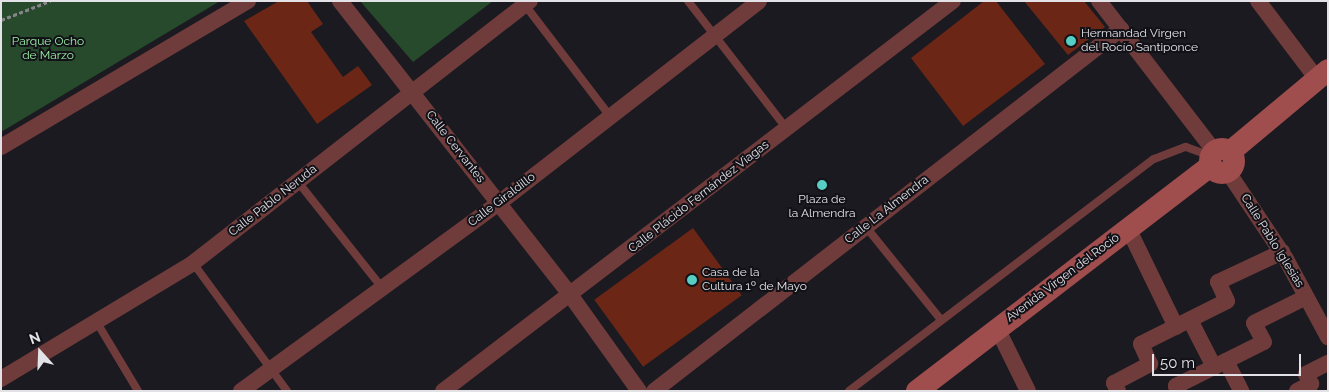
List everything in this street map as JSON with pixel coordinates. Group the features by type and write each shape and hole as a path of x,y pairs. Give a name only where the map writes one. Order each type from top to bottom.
{"street":[{"path":"1,147 248,1"},
{"name":"Calle Cervantes","path":"340,1 571,296 639,391"},
{"name":"Calle Giraldillo","path":"240,391 273,371 499,203 759,1"},
{"name":"Calle Plácido Fernández Viagas","path":"443,391 571,296 953,1"},
{"name":"Calle Pablo Iglesias","path":"1099,1 1219,160 1282,252 1328,337"},
{"path":"1258,1 1322,75"},
{"name":"Calle Pablo Neruda","path":"1,379 193,262 527,3"},
{"name":"Calle La Almendra","path":"654,391 1121,29"},
{"name":"Avenida Virgen del Rocío","path":"916,391 1219,160 1322,75"},
{"path":"1128,228 1183,323 1220,364 1241,391"},
{"path":"1118,391 1114,383 1150,364 1141,344 1227,301 1218,282 1282,252"},
{"path":"1179,391 1176,386 1264,342 1254,323 1306,297"},
{"path":"997,328 1028,391"},
{"path":"1297,391 1311,384 1306,374 1328,363"}],"lane":[{"path":"688,1 787,129"},
{"path":"527,3 610,116"},
{"path":"849,391 1154,159 1186,148 1219,160"},
{"path":"298,182 382,289"},
{"path":"866,227 941,320"},
{"path":"193,262 288,391"},
{"path":"96,321 138,391"}],"path":[{"path":"1,20 50,1"}],"green space":[{"name":"Parque Ocho de Marzo","path":"1,1 220,1 1,132"},
{"path":"360,1 493,1 413,62"}],"building":[{"path":"279,1 307,1 323,24 311,32 343,77 358,66 372,85 317,124 244,21"},
{"path":"984,1 996,1 1045,64 963,126 911,58"},
{"name":"Hermandad Virgen del Rocío Santiponce","path":"1024,1 1084,1 1105,27 1068,55"},
{"path":"693,228 742,295 643,367 594,300"}],"place":[{"name":"Hermandad Virgen del Rocío Santiponce","path":"1071,41"},
{"name":"Plaza de la Almendra","path":"822,185"},
{"name":"Casa de la Cultura 1º de Mayo","path":"692,280"}]}
